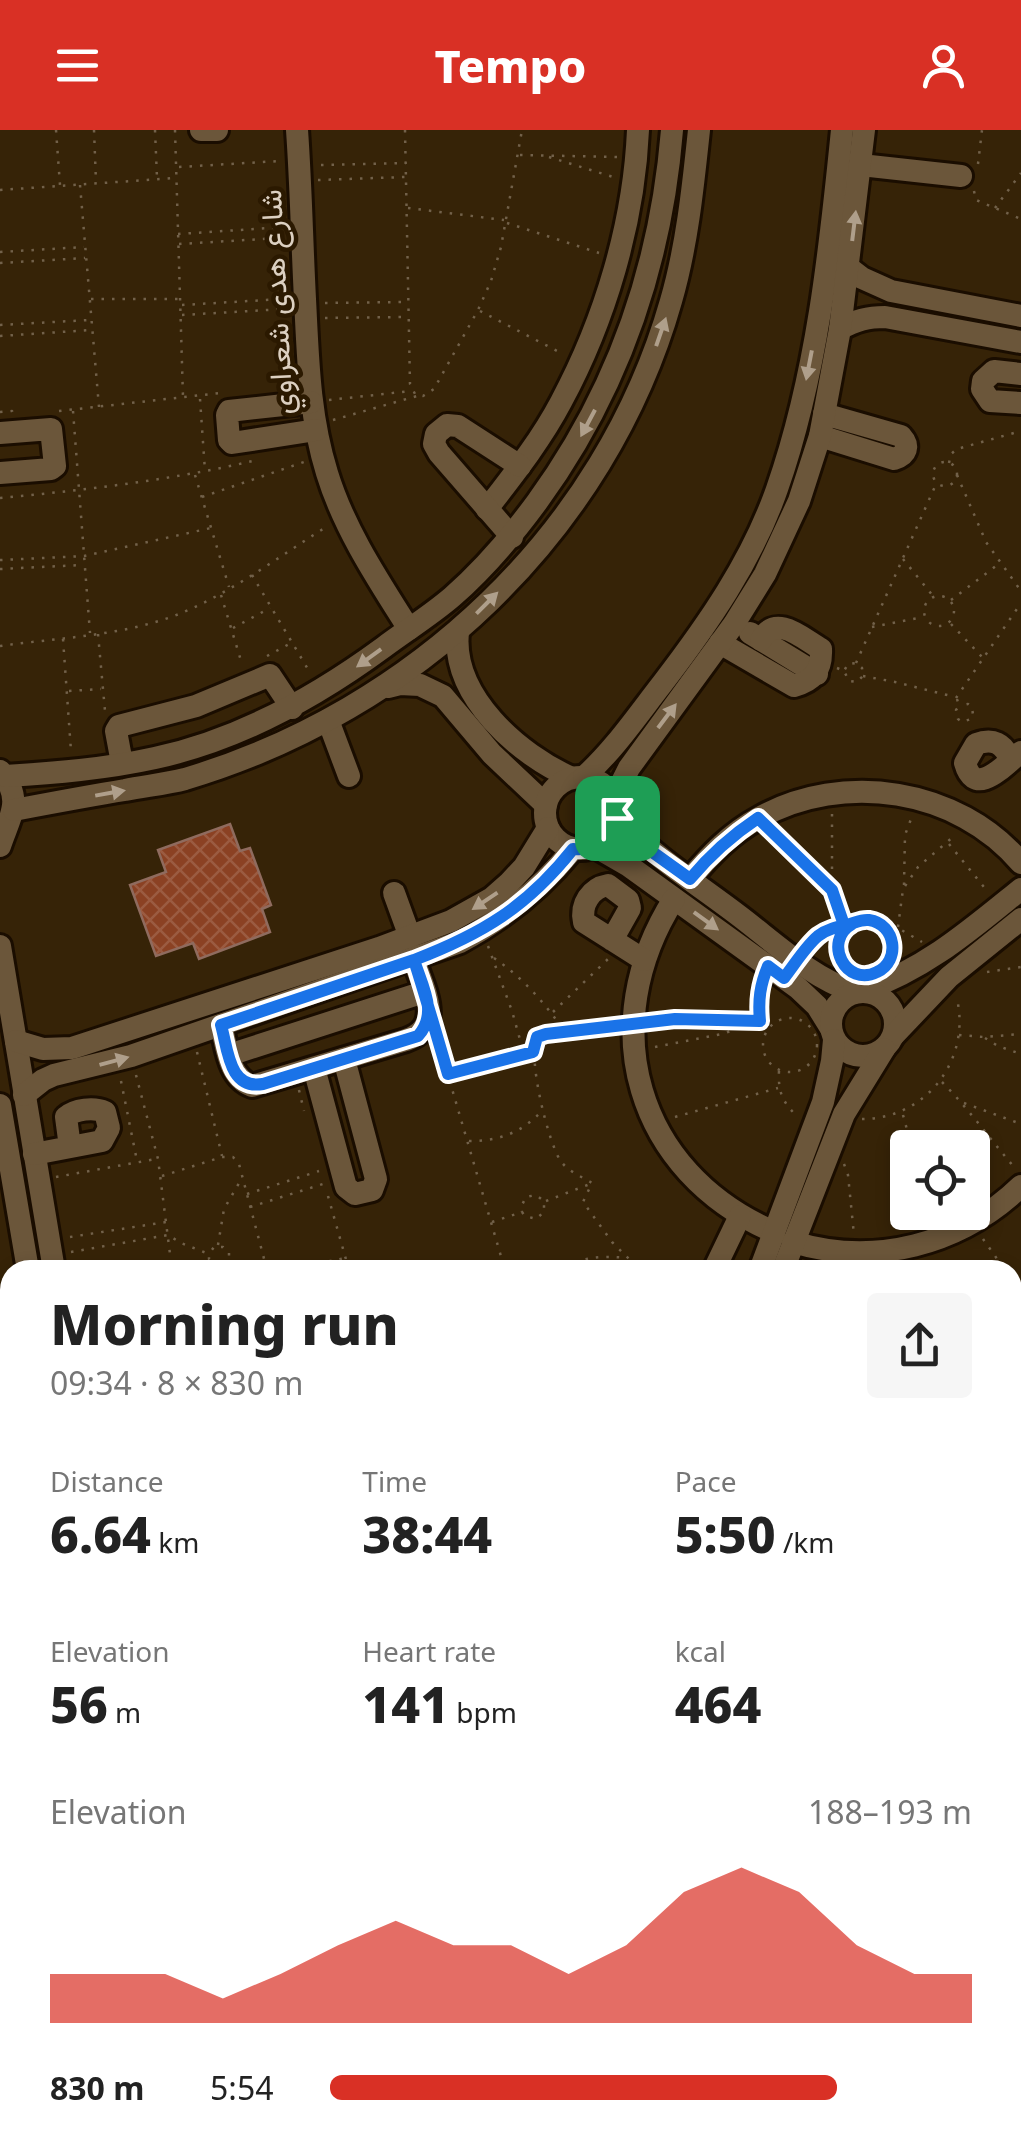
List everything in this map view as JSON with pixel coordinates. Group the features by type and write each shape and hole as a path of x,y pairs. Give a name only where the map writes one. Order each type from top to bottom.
{"street":[{"path":"201,130 217,130"},
{"name":"شارع هدى شعراوي","path":"297,130 305,307 314,419 322,456 344,516 367,562 409,629"},
{"path":"487,509 560,404 602,308 624,229 638,130"},
{"path":"2,774 72,772 156,758 256,724 292,708 345,676 451,598 512,537 578,442 603,395 637,312 658,236 672,130"},
{"path":"380,691 458,632 520,570 565,516 598,466 627,414 676,286 699,130"},
{"path":"24,1096 43,1080 221,1025 412,948 492,898 524,866 547,816 553,791 578,778 618,742 715,612 744,562 776,492 798,422 812,347 842,130"},
{"path":"16,1040 43,1049 72,1048 412,948 460,942 508,913 585,848 611,835 629,768 766,574 799,501 822,426 840,329 864,130"},
{"path":"861,164 971,172"},
{"path":"624,229 658,236"},
{"path":"849,268 891,291 1021,316"},
{"path":"840,329 870,317 886,318 1021,342"},
{"path":"1021,374 994,371 983,382 982,389 990,401 1021,402"},
{"path":"512,537 436,449 434,439 438,430 447,425 458,426 520,466"},
{"path":"0,433 51,429 55,466 51,470 0,473"},
{"path":"720,643 794,686 807,683 816,674 822,662 821,649 783,627 766,632 761,640 734,624"},
{"path":"2,774 11,786 5,830 183,779 267,749 390,686 410,684 429,688 443,696 547,816 558,842 629,866 768,966 817,1006 845,1052 869,1056 889,1042 896,1024 890,1005 882,998 832,984 797,961 644,846 602,784 555,770 522,749 464,679 457,656 458,632"},
{"path":"122,763 116,731 119,726 196,706 272,676 292,708"},
{"path":"328,720 349,776"},
{"path":"986,740 998,742 1015,756 987,779 972,776 965,763 976,744 986,740"},
{"path":"962,817 972,776"},
{"path":"690,879 732,835 758,818 794,803 860,791 918,798 962,817 994,837 1021,863"},
{"path":"783,1260 784,1237 828,1082 831,1018 839,1002 935,957 1021,889"},
{"path":"221,1025 234,1074 252,1086 418,1036 427,1026 427,1002 394,893"},
{"path":"674,899 644,960 634,1002 634,1049 655,1122 691,1175 740,1216 838,1258 924,1244 958,1230"},
{"path":"767,1260 784,1237 844,1114 889,1042 948,977 1021,919"},
{"path":"617,943 644,960"},
{"path":"0,946 52,1255"},
{"path":"229,1055 427,1002"},
{"path":"314,1068 346,1187 355,1194 372,1190 376,1179 344,1059"},
{"path":"324,1107 355,1102"},
{"path":"0,1104 4,1154 26,1260"},
{"path":"34,1154 70,1147"},
{"path":"990,1212 1021,1186"},
{"path":"719,1260 740,1216"}],"path":[{"path":"56,130 60,186"},
{"path":"94,130 96,184"},
{"path":"155,130 157,180"},
{"path":"176,130 183,398"},
{"path":"406,130 410,384 418,396"},
{"path":"314,419 427,395 434,389 492,280 522,130"},
{"path":"982,130 971,172 976,200 1021,218"},
{"path":"518,154 637,158"},
{"path":"542,155 633,183"},
{"path":"299,169 406,163"},
{"path":"177,167 299,169 406,177"},
{"path":"995,209 1021,174"},
{"path":"0,190 176,178"},
{"path":"80,185 98,407"},
{"path":"406,208 506,221 616,258"},
{"path":"178,234 302,232"},
{"path":"178,244 302,232"},
{"path":"0,252 85,247"},
{"path":"0,263 86,258"},
{"path":"90,299 180,299"},
{"path":"180,316 408,302"},
{"path":"180,305 305,307 408,317"},
{"path":"478,310 580,363"},
{"path":"0,325 91,320"},
{"path":"0,336 92,330"},
{"path":"314,419 412,391"},
{"path":"58,412 218,394"},
{"path":"200,396 205,472"},
{"path":"73,410 90,634"},
{"path":"949,462 957,449 1021,431"},
{"path":"0,498 195,474 271,456"},
{"path":"202,497 322,456"},
{"path":"949,462 956,470 975,521 1021,591"},
{"path":"949,462 935,468 937,482 856,663 845,667 844,675 853,682 862,676 956,698"},
{"path":"195,474 229,588"},
{"path":"937,482 946,486 956,475"},
{"path":"0,646 132,628 169,617 200,605 344,516"},
{"path":"0,560 84,556 212,528"},
{"path":"902,558 934,597"},
{"path":"950,600 1000,563"},
{"path":"0,569 85,564"},
{"path":"251,574 320,690"},
{"path":"220,593 249,685"},
{"path":"934,597 950,600 955,612 950,622 933,626 925,617 925,605 934,597"},
{"path":"956,698 1021,603"},
{"path":"232,629 271,607"},
{"path":"871,627 925,617"},
{"path":"950,622 984,658"},
{"path":"98,633 104,708"},
{"path":"62,638 72,772"},
{"path":"856,663 862,668 862,676"},
{"path":"66,691 103,689"},
{"path":"956,698 959,706"},
{"path":"832,794 832,890 844,925"},
{"path":"898,928 904,889 905,835 918,798"},
{"path":"904,889 918,867 947,842 962,817"},
{"path":"758,818 832,890"},
{"path":"947,842 999,906"},
{"path":"797,961 820,934 835,926 868,920 912,934 935,957"},
{"path":"852,924 838,941 839,957 848,970 862,975 884,968 892,954 892,938 882,926"},
{"path":"482,930 524,1054"},
{"path":"552,1014 617,943"},
{"path":"493,957 514,971 565,1032"},
{"path":"765,1036 780,1020 795,1018 808,1025 816,1038 816,1053 807,1066 794,1072 779,1069 767,1059 758,1002 760,983 768,966"},
{"path":"985,972 1021,968"},
{"path":"844,1114 872,1119 902,1112 941,1081 960,1035 958,1004 948,977"},
{"path":"427,1002 501,1260"},
{"path":"592,1184 561,1162 544,1110 533,1052 537,1037 675,1019 760,1021"},
{"path":"634,1049 722,1034 760,1021"},
{"path":"960,1035 1021,1034"},
{"path":"193,1035 222,1158"},
{"path":"984,1037 1021,1054"},
{"path":"448,1074 533,1052"},
{"path":"124,1058 158,1159 171,1260"},
{"path":"124,1058 138,1162"},
{"path":"779,1069 778,1088 784,1104 798,1116 815,1121"},
{"path":"941,1081 1021,1176"},
{"path":"655,1122 778,1088"},
{"path":"963,1103 1021,1124"},
{"path":"467,1140 502,1138 532,1122 544,1110"},
{"path":"902,1112 908,1130"},
{"path":"160,1176 233,1157 243,1177 264,1260"},
{"path":"838,1258 848,1175 841,1158"},
{"path":"39,1180 158,1159"},
{"path":"247,1194 321,1170"},
{"path":"209,1254 218,1246 224,1209 243,1177"},
{"path":"250,1207 324,1183"},
{"path":"544,1202 592,1184"},
{"path":"592,1184 584,1202 628,1260"},
{"path":"536,1195 544,1202 541,1216 530,1219 522,1212 526,1197 536,1195"},
{"path":"490,1222 522,1212"},
{"path":"52,1255 166,1222"},
{"path":"976,1230 998,1260"},
{"path":"52,1255 168,1235 209,1254"},
{"path":"218,1246 226,1249 229,1260"},
{"path":"209,1254 210,1260"},
{"path":"336,1260 345,1258"},
{"path":"579,1260 626,1258"}],"building":[{"path":"230,824 240,851 250,848 271,905 262,909 270,932 199,959 193,943 156,956 130,885 166,872 158,850"}],"route":[{"path":"617,818 604,842 589,849 573,849 543,884 508,913 460,942 414,960 430,1012 427,1026 418,1036 263,1084 252,1086 234,1074 221,1025 414,960 424,992 430,1012 448,1074 533,1052 537,1037 546,1034 675,1019 760,1021 760,983 768,966 784,978 820,934 835,926 844,925 852,924 860,920 876,922 892,938 889,962 870,975 848,970 839,957 838,941 852,924 844,925 832,890 758,818 732,835 690,879 644,846 617,818"}]}
